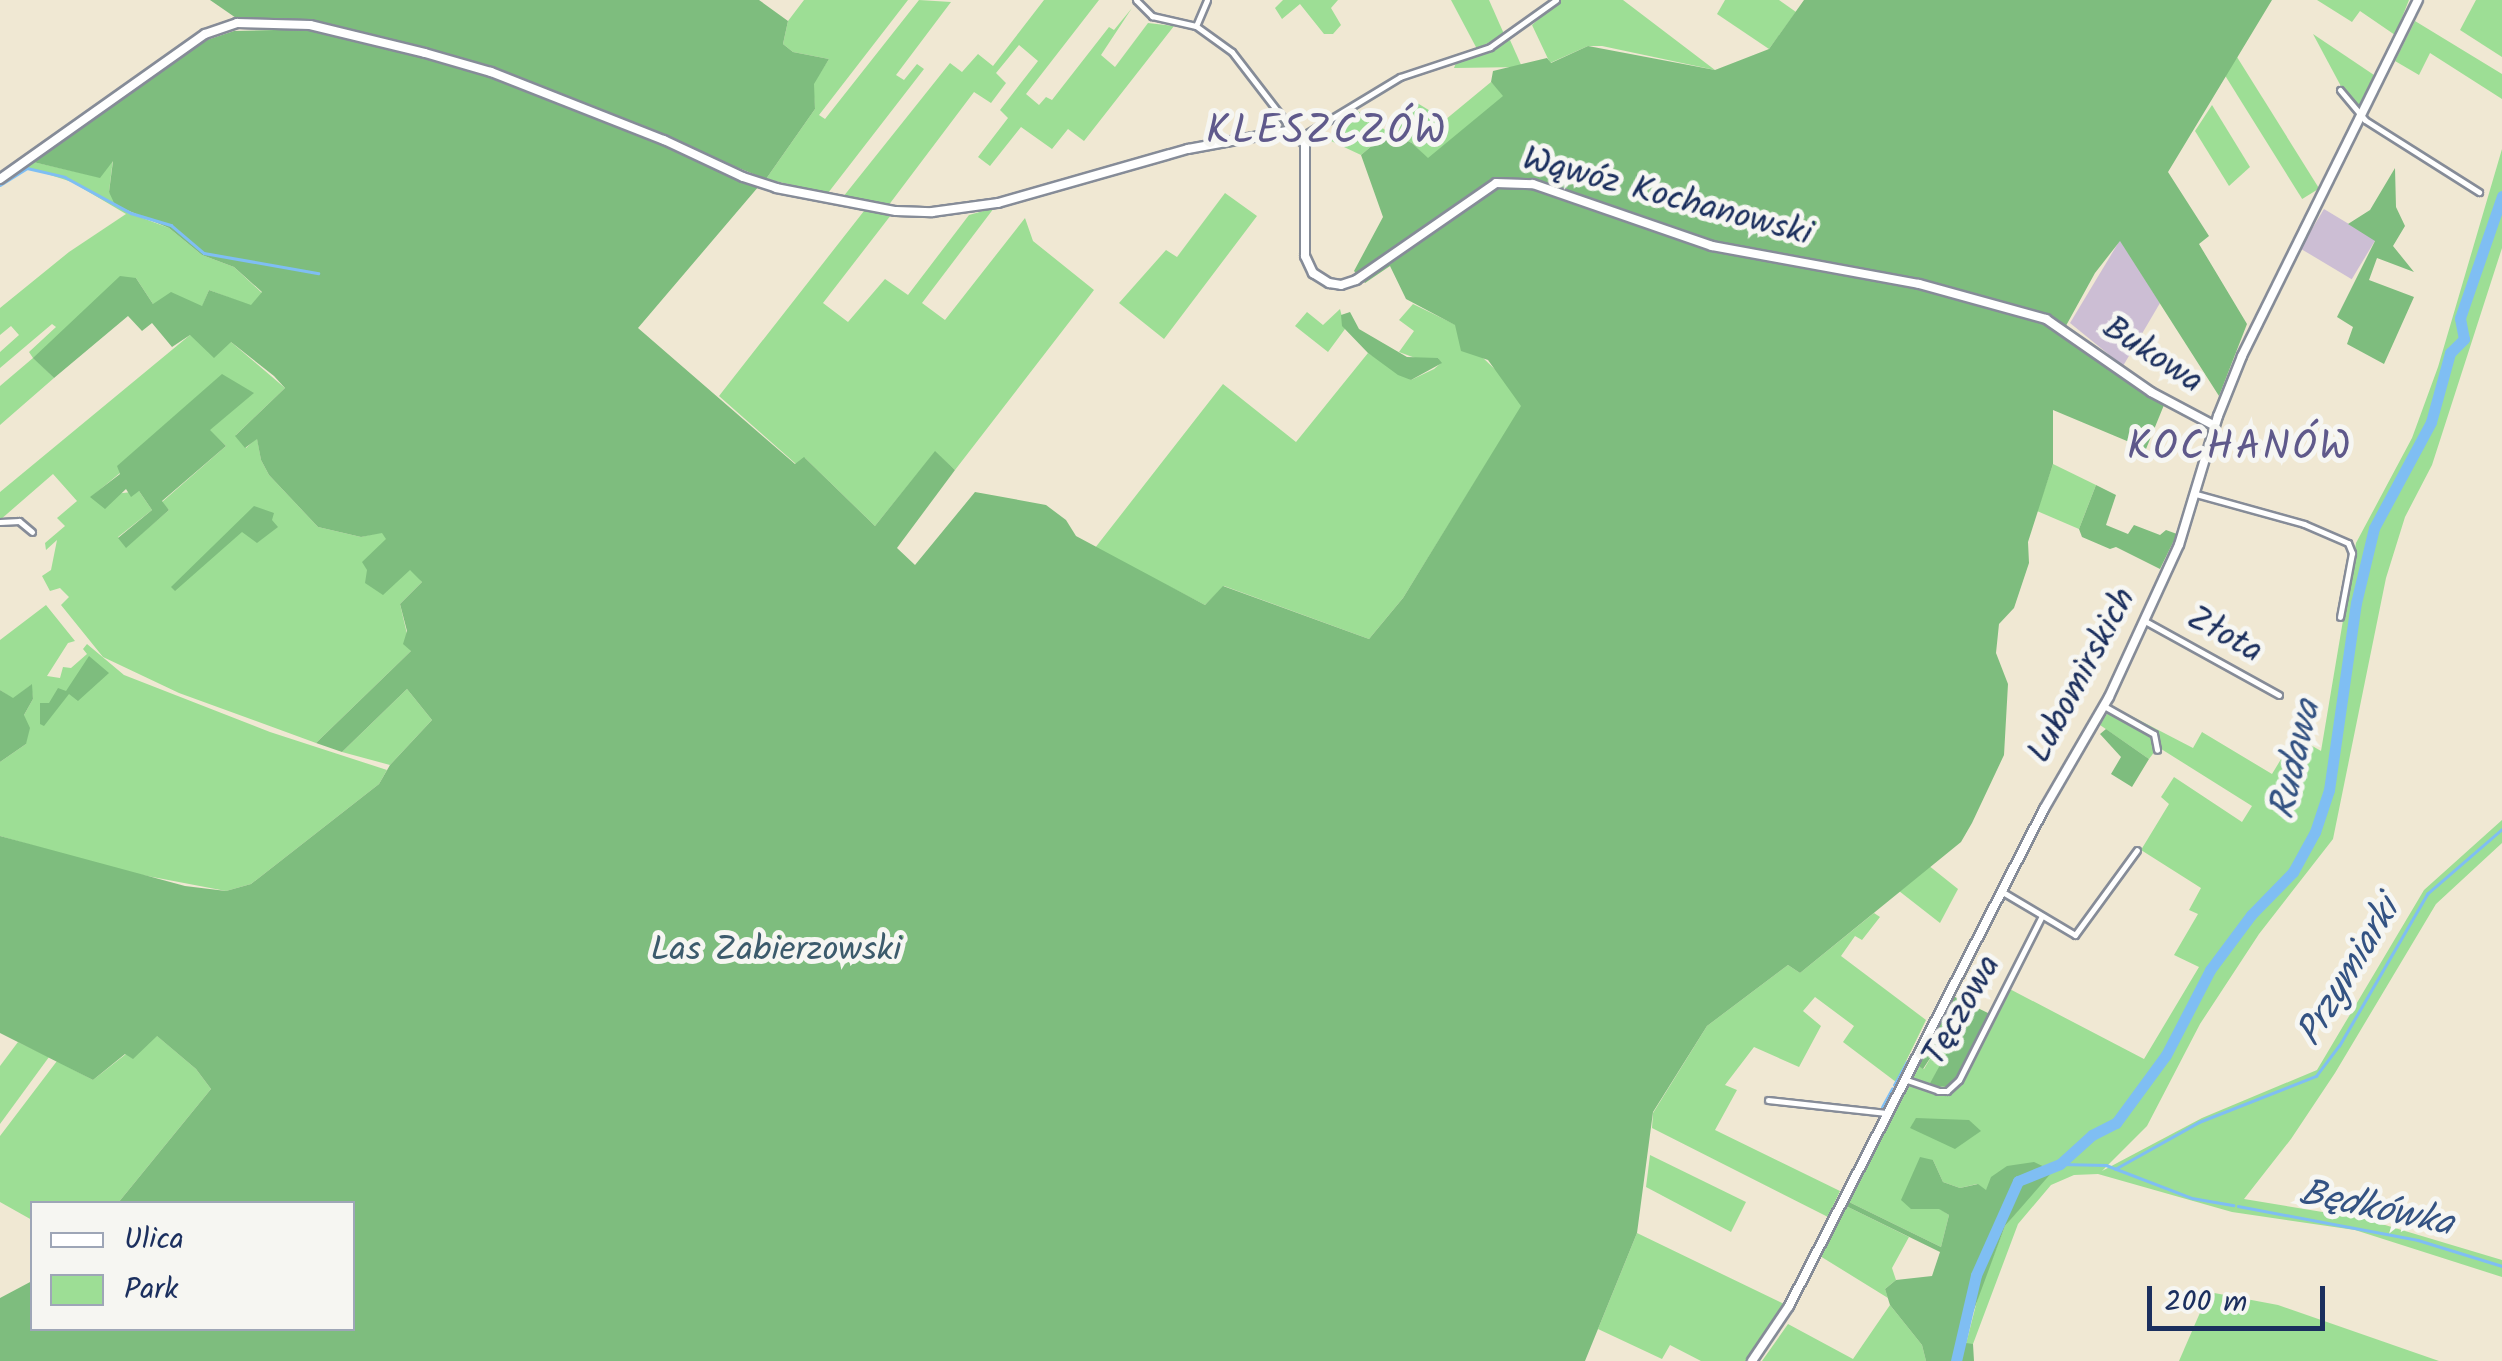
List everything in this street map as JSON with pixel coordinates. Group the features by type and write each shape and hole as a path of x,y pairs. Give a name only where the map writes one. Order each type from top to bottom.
{"street":[{"path":"1136,0 1155,18 1196,26 1232,52 1292,130 1302,136 1400,77 1490,47 1556,0"},
{"path":"1196,26 1207,0"},
{"name":"Lubomirskich","path":"1753,1360 1789,1306 2001,891 2104,706 2179,544 2215,426 2252,333 2418,0"},
{"path":"0,179 205,34 237,23 310,25 425,52 508,79 743,177 776,188 893,210 979,207 1188,149 1292,130"},
{"path":"2340,90 2360,116 2478,192"},
{"name":"Wąwóz Kochanowski","path":"1302,136 1304,256 1323,281 1341,285 1478,194 1512,180 1712,246 1935,288 2035,316 2060,328"},
{"name":"Bukowa","path":"2060,328 2150,392 2215,426"},
{"path":"2196,494 2304,524 2348,543 2352,552 2340,617"},
{"path":"0,522 19,521 32,532"},
{"name":"Złota","path":"2144,621 2279,695"},
{"path":"2104,706 2154,734 2156,750"},
{"path":"2001,891 2075,936 2137,850"},
{"name":"Tęczowa","path":"1904,1079 1938,1091 1947,1091 1959,1080 2042,916"},
{"path":"1768,1100 1886,1113"}],"shaded area":[{"path":"2324,209 2375,240 2352,279 2300,248"},
{"path":"2120,240 2160,303 2123,366 2070,323"}],"green space":[{"path":"210,0 759,0 788,21 783,44 793,52 829,59 814,84 815,109 766,179 491,68 313,22 239,20"},
{"path":"804,0 908,0 819,115 825,119 919,0 951,2 896,75 904,80 917,64 924,69 828,193 766,179 815,109 813,84 829,59 793,52 783,44 788,21"},
{"path":"1044,0 1099,0 1026,94 1039,105 1046,97 1052,100 1109,27 1114,30 1132,8 1101,55 1115,67 1148,23 1174,26 1084,141 1068,129 1052,149 1021,127 990,166 978,157 1008,118 1000,110 1038,61 1019,45 996,73 1006,83 991,103 974,92 888,206 843,197 950,63 962,72 978,54 993,66"},
{"path":"1283,0 1338,0 1331,8 1341,25 1333,34 1324,34 1300,4 1282,19 1275,8"},
{"path":"1451,0 1489,0 1504,34 1477,49"},
{"path":"1560,0 1623,0 1715,70 1602,46 1588,46 1550,63 1532,25"},
{"path":"1725,0 1779,0 1796,12 1769,49 1717,14"},
{"name":"Las Zabierzowski","path":"1804,0 2272,0 2168,172 2209,236 2199,244 2247,324 2219,396 2120,241 2095,273 2062,333 2164,405 2146,449 2053,410 2053,464 2028,542 2029,563 2014,608 1999,624 1996,653 2008,684 2004,755 1961,842 1800,973 1788,965 1707,1026 1653,1112 1637,1233 1585,1361 0,1361 0,1298 30,1282 30,1331 355,1331 355,1201 120,1201 211,1089 196,1069 157,1036 133,1059 125,1054 93,1080 0,1033 0,836 185,886 226,891 251,884 379,784 390,765 432,720 407,689 342,752 316,743 411,651 403,644 407,631 400,604 422,582 410,570 383,595 365,583 367,570 362,562 386,539 382,533 361,537 318,527 269,475 257,439 245,448 235,436 285,388 274,376 231,342 214,358 190,335 172,347 152,323 142,331 128,316 54,378 33,358 120,276 136,278 153,304 171,292 202,306 209,290 251,305 262,292 234,267 202,255 169,228 115,205 109,192 113,161 100,178 29,161 207,40 234,31 314,29 490,73 759,186 638,328 795,464 804,457 875,526 935,451 955,470 897,548 915,565 975,492 1046,505 1066,520 1076,536 1205,605 1223,586 1369,639 1403,598 1521,406 1488,360 1461,351 1455,325 1406,299 1390,266 1365,283 1354,271 1383,217 1361,155 1388,132 1412,143 1428,158 1503,96 1491,82 1493,71 1547,58 1551,63 1588,46 1715,70 1769,49"},
{"path":"2317,0 2409,0 2395,35 2360,11 2352,22"},
{"path":"2476,0 2502,0 2502,57 2460,30"},
{"path":"2415,21 2502,74 2502,99 2430,53 2419,75 2395,61"},
{"path":"2313,34 2374,75 2359,106 2343,90"},
{"path":"1510,40 1522,67 1454,68 1457,60"},
{"path":"2237,57 2319,188 2302,199 2220,68"},
{"path":"1491,82 1504,96 1428,159 1412,143 1388,132 1414,101 1445,120"},
{"path":"2212,105 2250,167 2229,186 2195,131"},
{"path":"1351,106 1388,132 1361,155 1329,140 1341,113"},
{"path":"2502,149 2502,248 2432,465 2405,517 2386,578 2333,839 2259,934 2200,1024 2147,1126 2102,1171 2202,1118 2317,1070 2424,890 2502,820 2502,843 2436,904 2335,1073 2244,1199 2365,1219 2502,1260 2502,1277 2355,1230 2232,1212 2098,1174 2074,1175 2051,1185 2018,1224 1973,1344 1966,1344 1979,1293 2005,1226 2029,1197 1990,1184 1986,1191 1977,1184 1960,1188 1943,1182 1933,1160 1911,1209 1940,1209 1949,1215 1941,1247 1849,1202 1917,1065 1924,1069 1940,1042 1951,1047 1930,1084 1946,1087 1985,1034 1980,1031 2004,986 2144,1059 2199,967 2174,955 2198,914 2189,910 2201,888 2141,850 2169,804 2161,797 2174,777 2242,822 2252,806 2158,747 2149,759 2100,725 2112,706 2193,748 2202,732 2272,774 2295,736 2321,751 2356,543 2412,438 2438,367"},
{"path":"113,159 109,192 129,213 169,228 202,255 234,267 262,293 251,306 209,290 202,307 153,304 136,278 86,312 34,358 54,378 0,425 0,386 33,358 29,352 56,327 52,324 0,368 0,352 19,335 11,326 0,335 0,308 69,252 126,214 72,182 22,166 29,161 99,177"},
{"path":"2395,168 2396,207 2405,226 2393,246 2414,272 2377,258 2369,280 2414,297 2384,364 2347,344 2353,327 2337,317 2375,241 2348,224 2370,210"},
{"path":"1225,193 1257,216 1164,339 1119,303 1166,250 1177,257"},
{"path":"994,208 922,303 945,320 1025,218 1033,241 1094,290 955,470 935,452 875,526 805,458 796,464 719,396 864,211 891,215 823,303 848,322 885,279 908,295 969,215"},
{"path":"1413,304 1456,325 1458,334 1503,377 1522,406 1403,598 1369,639 1224,586 1205,605 1095,548 1223,384 1296,442 1368,353 1411,380 1434,369 1441,363 1438,358 1418,359 1399,352 1414,331 1399,320"},
{"path":"1340,309 1345,329 1328,352 1295,326 1307,312 1323,325"},
{"path":"1350,312 1359,329 1407,357 1438,358 1442,363 1411,380 1398,375 1368,353 1342,326 1341,315"},
{"path":"190,335 231,342 285,388 236,435 246,448 257,438 269,475 318,527 361,537 382,532 422,582 400,604 411,651 316,743 179,693 103,657 61,605 69,597 60,588 50,591 42,576 51,570 57,540 46,550 45,543 65,526 57,518 77,501 53,474 0,520 0,492","holes":["222,375 253,393 209,430 226,446 162,502 169,510 126,547 118,537 152,510 139,491 91,497 120,473 118,466"]},
{"path":"222,374 254,393 210,430 226,446 162,501 169,510 126,548 118,538 152,510 139,491 131,497 126,489 105,509 90,497 120,474 117,466"},
{"path":"2053,464 2096,485 2079,529 2037,511"},
{"path":"2096,485 2116,495 2106,525 2128,534 2134,525 2160,535 2166,530 2177,534 2160,569 2116,547 2110,549 2082,537 2079,529"},
{"path":"254,506 274,513 272,520 278,527 257,543 242,532 175,591 171,587"},
{"path":"46,605 75,641 68,643 47,676 60,678 63,667 71,668 87,654 83,649 87,644 124,675 270,732 387,770 379,784 251,884 226,891 121,871 0,836 0,762 26,744 24,715 33,699 31,685 13,699 0,690 0,640"},
{"path":"89,656 109,673 78,701 69,694 44,726 40,724 40,703 49,703 58,688 66,691"},
{"path":"32,684 33,699 24,715 30,728 26,744 0,762 0,690 13,698"},
{"path":"407,689 432,720 390,765 342,752"},
{"path":"2106,729 2149,759 2132,787 2111,774 2121,757 2100,734"},
{"path":"1928,865 1958,889 1940,923 1899,891"},
{"path":"1874,913 1880,917 1862,940 1855,936 1841,956 1926,1020 1896,1082 1843,1042 1854,1026 1815,997 1803,1011 1821,1026 1799,1067 1754,1047 1725,1085 1737,1090 1715,1130 1840,1191 1828,1217 1652,1128 1653,1113 1707,1026 1788,965 1800,973"},
{"path":"1953,996 1990,1014 1980,1031 1985,1035 1954,1082 1946,1087 1929,1085 1950,1047 1940,1043 1923,1069 1917,1065"},
{"path":"156,1035 196,1069 211,1089 120,1201 30,1201 30,1219 0,1202 0,1136 57,1061 93,1080 126,1054 133,1058"},
{"path":"18,1042 49,1057 0,1124 0,1066"},
{"path":"1916,1118 1969,1120 1981,1131 1955,1149 1910,1128"},
{"path":"1650,1155 1746,1202 1731,1232 1646,1187"},
{"path":"1920,1157 1933,1160 1943,1182 1960,1188 1978,1184 1986,1190 1991,1177 2007,1166 2034,1162 2053,1171 2005,1226 1972,1315 1966,1343 1973,1344 1974,1361 1926,1361 1922,1345 1890,1305 1885,1289 1896,1280 1932,1276 1940,1252 1846,1206 1849,1202 1941,1247 1949,1215 1939,1209 1911,1209 1901,1200"},
{"path":"1846,1206 1909,1237 1892,1268 1896,1280 1885,1289 1888,1298 1820,1256"},
{"path":"1637,1233 1784,1304 1746,1361 1701,1361 1670,1345 1662,1359 1598,1329"},
{"path":"2209,1292 2278,1305 2439,1361 2179,1361"},
{"path":"1890,1305 1922,1345 1926,1361 1762,1361 1788,1324 1853,1359"}],"waterway":[{"path":"0,185 27,168 65,177 131,213 171,225 204,253 318,273"},
{"name":"Rudawa","path":"1956,1361 1976,1275 2018,1181 2060,1164 2092,1135 2116,1123 2166,1055 2210,970 2251,915 2293,872 2315,832 2329,790 2356,603 2374,528 2431,422 2450,353 2464,339 2460,318 2502,196"},
{"name":"Przymiarki","path":"2115,1169 2199,1122 2316,1076 2339,1046 2427,894 2502,829"},
{"path":"1894,1085 1907,1062"},
{"path":"1882,1107 1892,1089"},
{"name":"Będkówka","path":"2060,1164 2106,1165 2192,1198 2233,1205"},
{"name":"Będkówka","path":"2238,1206 2418,1240 2502,1266"}],"district":[{"name":"KLESZCZÓW","path":"1327,132"},
{"name":"KOCHANÓW","path":"2240,448"}]}
